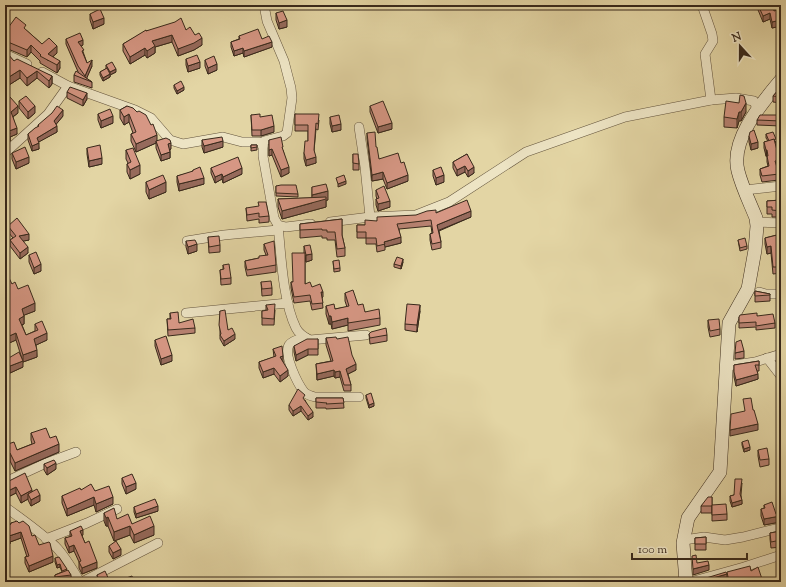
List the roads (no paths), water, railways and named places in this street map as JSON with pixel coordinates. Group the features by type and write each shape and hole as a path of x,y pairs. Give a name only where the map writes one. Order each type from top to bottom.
{"street":[{"path":"264,5 267,21 284,61 292,98 287,133 283,136 264,141 263,156 274,218 278,228 288,303 296,329 302,336 310,340 366,335"},
{"path":"702,5 713,41 706,54 711,100"},
{"path":"5,54 42,71 68,86 136,110 151,118 170,140 182,144 223,137 242,142 259,142 263,146"},
{"path":"686,582 682,544 688,518 720,472 727,366 728,323 748,289 755,250 756,222 738,170 738,146 757,109 781,80"},
{"path":"5,153 48,114 68,86"},
{"path":"187,241 286,226 370,217 416,215 448,202 526,152 625,117 711,100 736,98 754,101 757,109"},
{"path":"359,126 370,217"},
{"path":"745,190 781,186"},
{"path":"756,222 781,223"},
{"path":"748,289 766,294 781,294"},
{"path":"186,313 288,303"},
{"path":"306,338 294,341 288,347 292,370 305,392 309,396 315,397 359,397"},
{"path":"727,366 755,362 781,354"},
{"path":"767,358 781,376"},
{"path":"5,482 44,464 76,452"},
{"path":"5,507 22,519 59,551 81,582 158,543"},
{"path":"46,539 87,523 117,509"},
{"path":"684,540 704,537 725,540 779,528"},
{"path":"690,582 781,555"}]}
